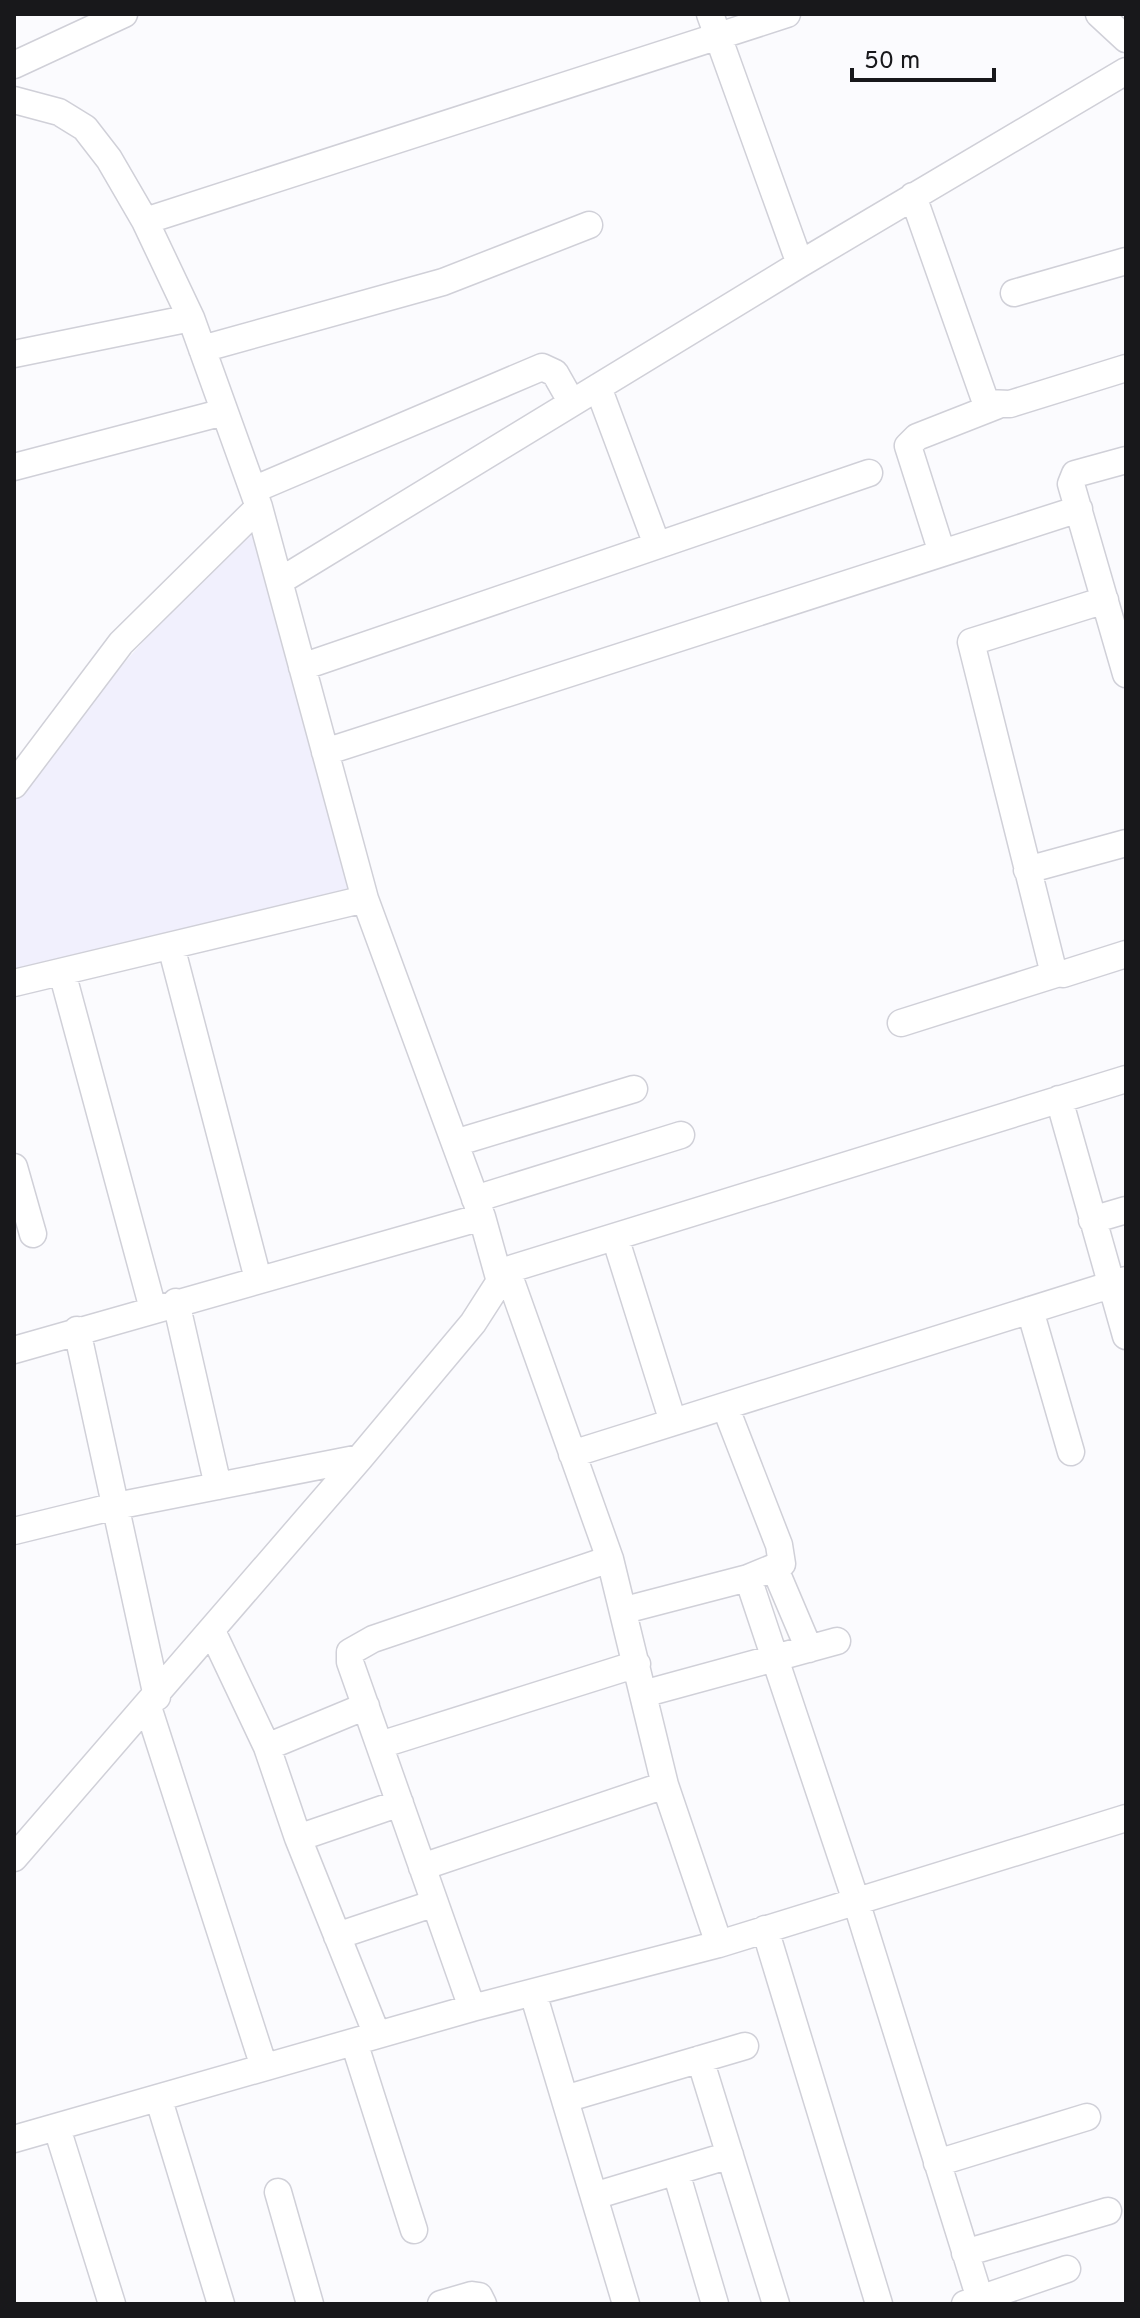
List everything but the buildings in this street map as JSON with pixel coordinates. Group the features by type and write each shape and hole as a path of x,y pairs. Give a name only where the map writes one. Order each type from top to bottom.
{"street":[{"path":"14,65 124,14"},
{"path":"145,221 714,25 787,14"},
{"path":"1099,14 1126,39"},
{"path":"714,25 800,264"},
{"path":"280,581 800,264 1126,71"},
{"path":"14,100 59,112 85,128 109,159 145,221 191,318 256,499 365,899 610,1559 625,1610 665,1785 719,1944"},
{"path":"913,196 981,395 986,403 996,406"},
{"path":"202,349 443,282 589,225"},
{"path":"1014,293 1126,261"},
{"path":"14,354 191,318"},
{"path":"14,785 121,643 256,499 542,367 555,373 572,403"},
{"path":"942,553 908,446 917,437 996,406 1126,368"},
{"path":"598,387 657,545"},
{"path":"14,467 224,412"},
{"path":"1126,460 1075,474 1071,484 1126,674"},
{"path":"302,667 869,473"},
{"path":"325,752 1079,509"},
{"path":"1056,974 971,642 1105,600"},
{"path":"1027,870 1126,843"},
{"path":"14,983 365,899"},
{"path":"171,946 258,1279"},
{"path":"901,1023 1126,954"},
{"path":"62,972 218,1486"},
{"path":"14,1858 360,1458 490,1302 503,1274 1126,1079"},
{"path":"455,1143 634,1089"},
{"path":"1059,1099 1092,1220 1118,1282 1126,1336"},
{"path":"14,1350 258,1279 479,1208 681,1135"},
{"path":"14,1167 33,1234"},
{"path":"1092,1220 1126,1210"},
{"path":"615,1237 673,1422"},
{"path":"572,1454 1118,1282"},
{"path":"1030,1310 1071,1452"},
{"path":"77,1330 116,1506 152,1702 264,2067"},
{"path":"625,1610 748,1578 782,1564 779,1545 725,1406"},
{"path":"14,1531 116,1506 360,1458"},
{"path":"472,2008 350,1662 350,1652 359,1644 610,1559"},
{"path":"775,1569 809,1649"},
{"path":"748,1578 856,1901 965,2253 972,2302 1067,2269"},
{"path":"212,1631 267,1747 298,1838 337,1936 414,2230"},
{"path":"643,1694 837,1641"},
{"path":"380,1745 637,1664"},
{"path":"267,1747 366,1706"},
{"path":"422,1867 665,1785"},
{"path":"298,1838 400,1803"},
{"path":"14,2139 472,2008 719,1944 1126,1818"},
{"path":"337,1936 435,1903"},
{"path":"765,1929 879,2304"},
{"path":"533,1993 626,2304"},
{"path":"565,2099 745,2046"},
{"path":"700,2059 776,2304"},
{"path":"159,2100 221,2304"},
{"path":"937,2163 1087,2117"},
{"path":"57,2128 112,2304"},
{"path":"594,2196 730,2155"},
{"path":"676,2172 715,2304"},
{"path":"278,2192 310,2304"},
{"path":"965,2253 1108,2211"},
{"path":"441,2304 472,2295 479,2296 483,2304"}],"shaded area":[{"path":"251,520 352,893 14,969 14,799 93,698"}]}
